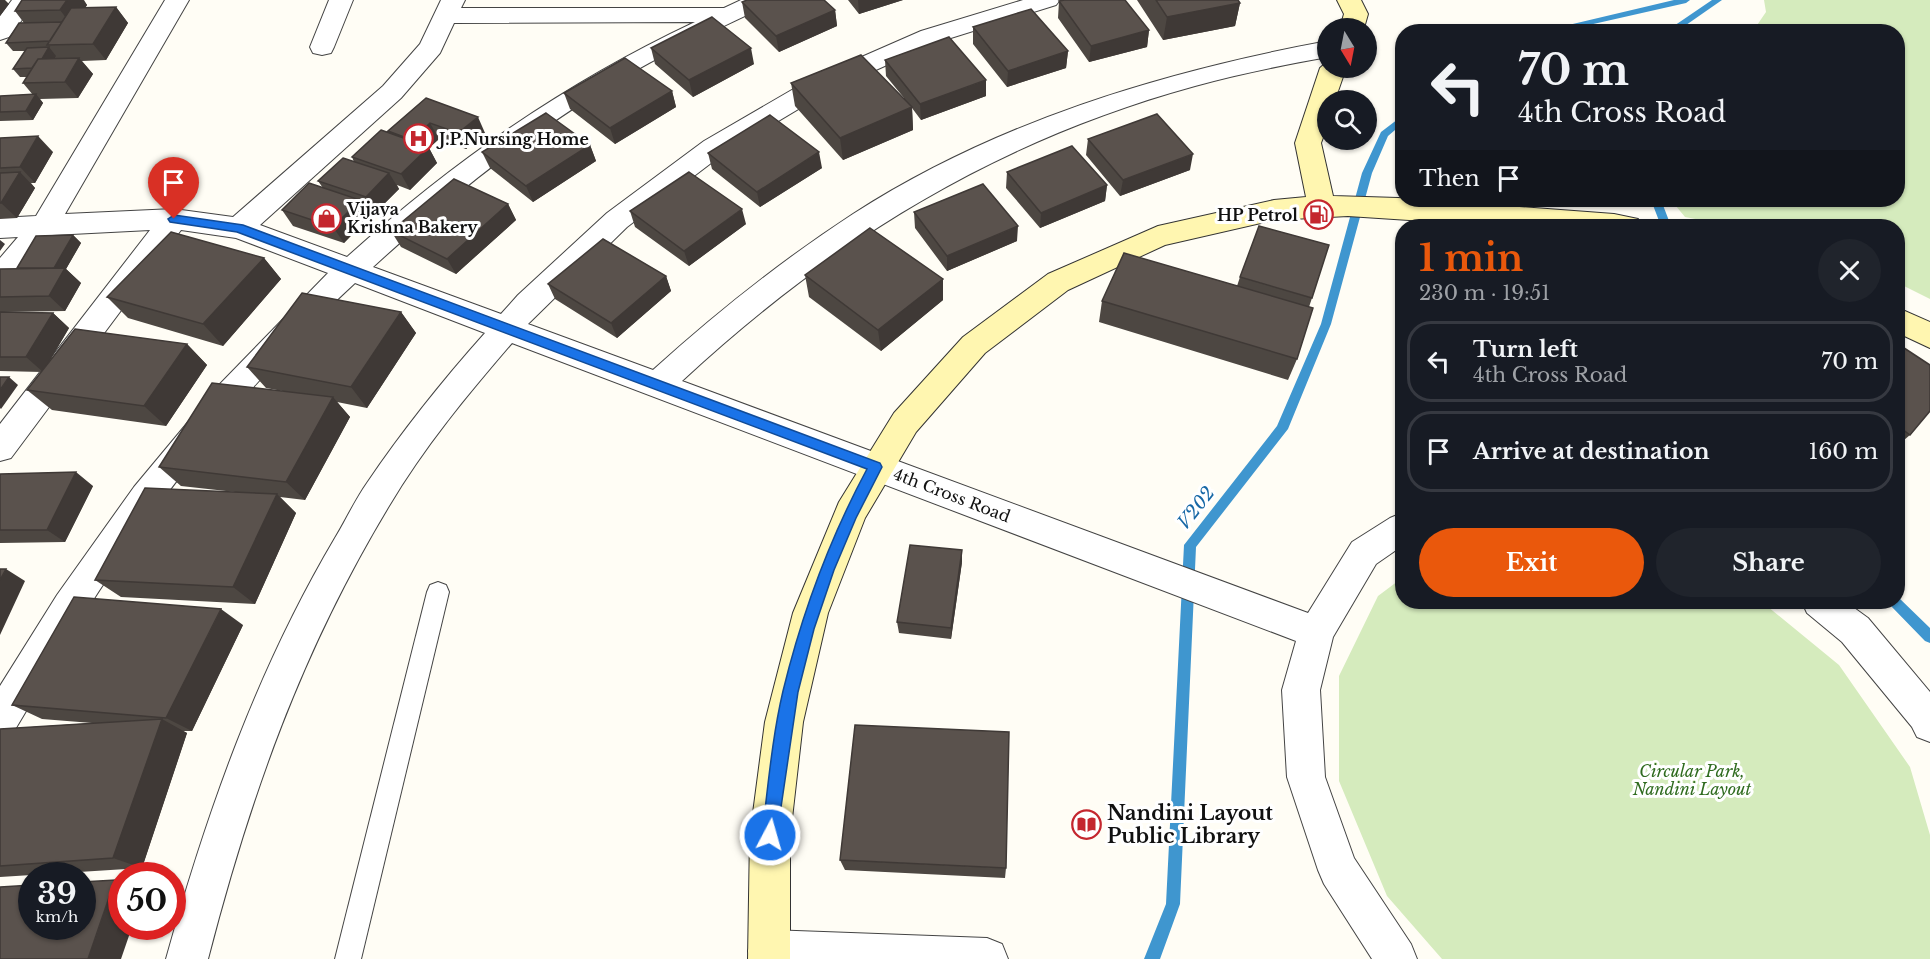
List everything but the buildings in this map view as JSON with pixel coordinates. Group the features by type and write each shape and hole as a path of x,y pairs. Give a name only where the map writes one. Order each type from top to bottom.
{"main road":[{"path":"1349,0 1356,14 1355,18"},
{"path":"1330,78 1308,144 1332,205"},
{"path":"769,955 770,835 778,761 790,692 807,629 827,570 849,516 875,467 899,428 956,360 1012,312 1056,283 1096,261 1183,229 1274,210 1332,205 1531,219"},
{"path":"1905,324 1930,336"}],"street":[{"path":"0,32 25,0"},
{"path":"0,278 44,226 177,0"},
{"path":"322,47 341,0"},
{"path":"0,720 80,589 161,477 243,378 349,269 408,217 521,131 634,62 760,0"},
{"path":"187,959 207,879 240,777 278,685 317,601 359,524 404,455 449,392 504,327 590,242 637,202 735,133 814,88 885,55 987,17 1048,0"},
{"path":"239,228 392,92 431,46 449,8 728,14"},
{"path":"657,385 756,298 807,259 859,224 963,165 1027,135 1125,98 1235,67 1317,51"},
{"path":"0,448 174,219"},
{"name":"4th Cross Road","path":"0,228 174,219 239,228 1316,632"},
{"path":"1395,533 1364,553 1316,632 1301,690 1306,777 1338,870 1396,959"},
{"path":"1828,609 1855,630 1925,714 1930,724"},
{"path":"769,955 987,959"}],"lane":[{"path":"348,959 438,592"}],"green space":[{"path":"1764,0 1930,0 1930,299 1905,286 1905,219 1695,219 1685,217 1677,207 1905,207 1905,24 1758,24 1766,12"},
{"name":"Circular Park, Nandini Layout","path":"1395,583 1395,609 1771,609 1839,665 1910,767 1930,835 1930,959 1442,959 1387,896 1339,781 1339,676 1378,596"}],"waterway":[{"name":"V202","path":"1579,24 1686,0"},
{"path":"1681,24 1718,0"},
{"name":"V202","path":"1152,959 1173,904 1190,545 1282,429 1326,324 1367,173 1384,134 1395,125"},
{"path":"1659,207 1663,219"},
{"path":"1903,609 1930,637"}],"place":[{"name":"J.P.Nursing Home","path":"418,139"},
{"name":"HP Petrol","path":"1319,215"},
{"name":"Vijaya Krishna Bakery","path":"326,218"},
{"name":"Nandini Layout Public Library","path":"1086,824"}],"route":[{"path":"174,219 239,228 875,467 849,516 827,570 807,629 790,692 778,761 770,835"}]}
